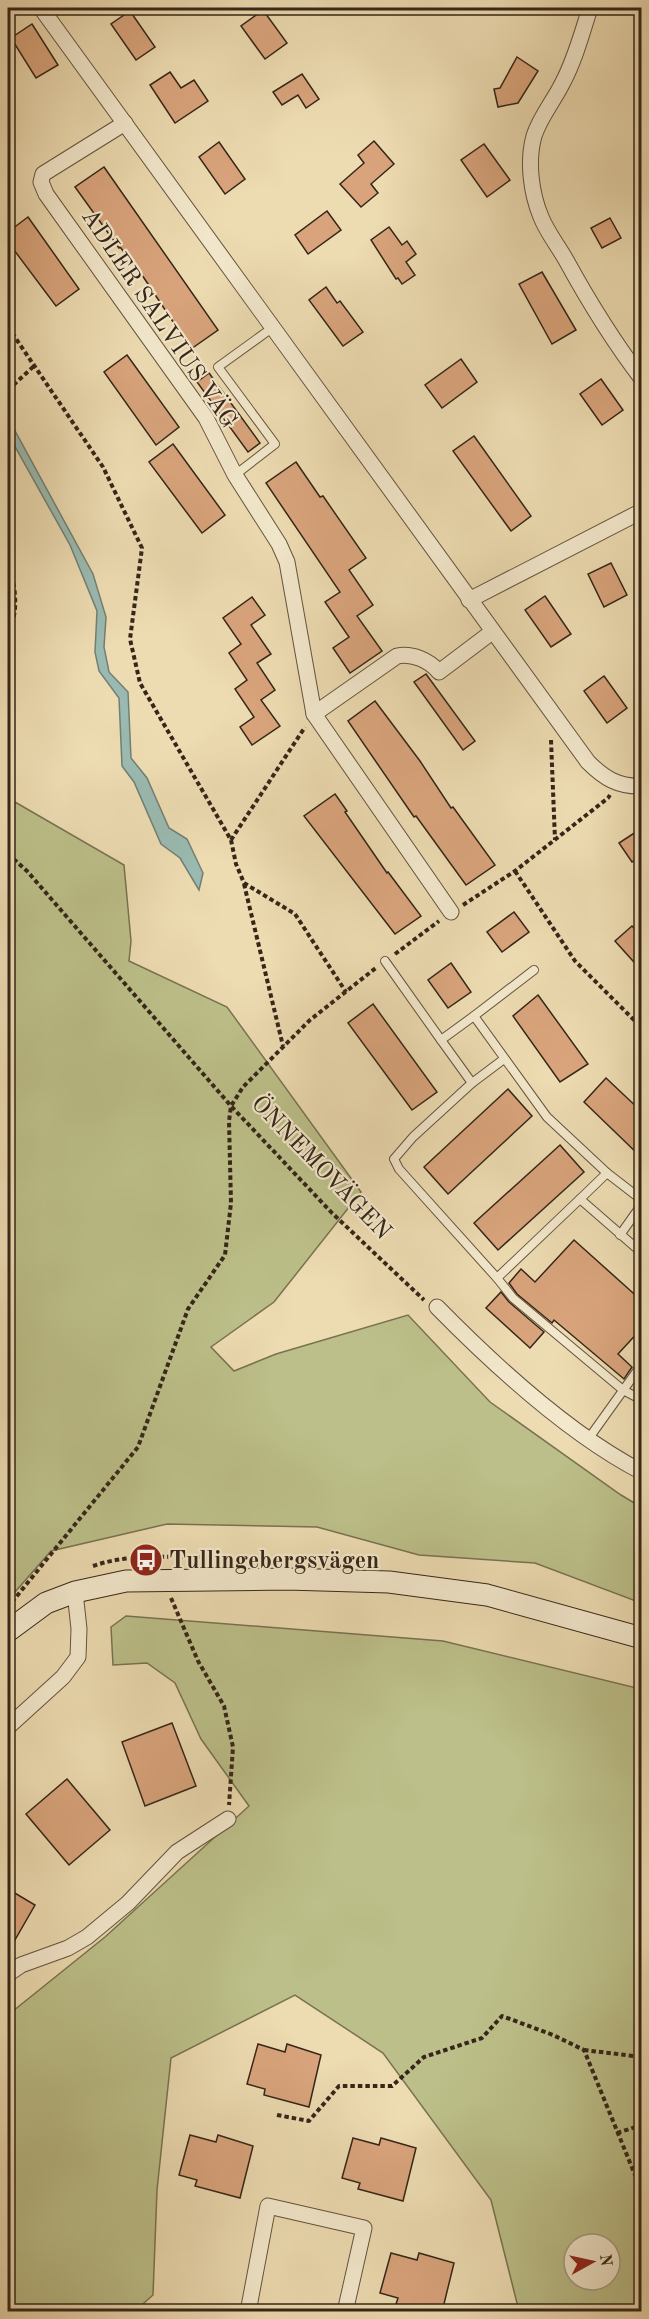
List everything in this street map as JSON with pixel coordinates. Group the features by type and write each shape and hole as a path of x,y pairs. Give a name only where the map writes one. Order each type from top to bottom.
{"street":[{"path":"41,8 588,762 604,778 616,784 642,786"},
{"path":"590,8 573,62 562,85 546,109 534,136 531,159 532,183 541,216 592,307 613,342 642,379"},
{"name":"ADLER SALVIUS VÄG","path":"125,123 43,174 41,182 46,194 206,418 235,474 279,544 287,562 314,714 451,912"},
{"path":"469,600 642,511"},
{"path":"314,714 397,656 408,654 424,660 439,672 492,632"},
{"path":"437,1307 502,1368 562,1419 642,1472"},
{"path":"8,1630 46,1603 75,1592 126,1581 287,1579 389,1582 487,1595 642,1638"},
{"path":"8,1727 51,1689 78,1657 80,1629 75,1592"},
{"path":"8,1974 21,1965 68,1948 87,1937 128,1903 177,1852 228,1819"},
{"path":"248,2312 268,2206 364,2228 345,2312"}],"lane":[{"path":"235,474 275,444 218,366 272,328"},
{"path":"386,961 472,1083"},
{"path":"441,1040 534,970"},
{"path":"474,1016 547,1117 642,1202 620,1235"},
{"path":"504,1059 472,1083 413,1137 394,1159 399,1169 513,1298 623,1390 642,1400"},
{"path":"497,1278 608,1173"},
{"path":"579,1199 642,1253"},
{"path":"589,1438 642,1364"}],"path":[{"path":"8,327 103,467 142,548 130,639 140,683 231,840 236,864 244,883 283,1046"},
{"path":"8,390 34,366"},
{"path":"8,561 15,585 14,621 8,633"},
{"path":"231,840 314,714"},
{"path":"552,715 555,841"},
{"path":"8,1607 138,1447 188,1309 225,1255 231,1203 228,1131 231,1106 243,1087 310,1020 451,912 515,871 555,841 608,798 616,784"},
{"name":"ÖNNEMOVÄGEN","path":"8,854 27,871 231,1106 332,1214 421,1299 437,1307"},
{"path":"515,871 575,961 642,1028"},
{"path":"244,883 295,914 346,992"},
{"path":"164,1580 198,1661 224,1706 233,1747 228,1819"},
{"path":"277,2115 309,2121 339,2086 392,2086 424,2057 482,2038 501,2016 553,2035 584,2050 642,2057"},
{"path":"584,2050 642,2192"},
{"path":"617,2133 642,2125"}],"green space":[{"path":"8,798 124,865 131,941 129,961 227,1007 361,1192 274,1302 211,1347 234,1371 276,1354 408,1315 490,1402 641,1507 641,1603 535,1563 419,1555 317,1527 167,1524 51,1551 8,1600"},
{"path":"126,1616 443,1641 641,1689 641,2311 519,2311 491,2200 383,2053 295,1995 171,2058 157,2190 153,2295 135,2311 8,2312 8,2015 105,1937 249,1806 201,1739 175,1683 147,1663 113,1665 111,1627"}],"water":[{"path":"8,424 14,429 93,574 106,617 104,647 109,672 128,692 131,758 147,778 169,828 187,839 203,873 199,890 180,858 161,844 134,782 122,766 119,698 99,671 95,652 97,611 70,545 8,434"}],"building":[{"path":"263,10 287,43 265,59 241,26"},
{"path":"130,11 155,47 136,60 111,24"},
{"path":"32,24 58,65 36,78 11,38"},
{"path":"517,57 538,71 518,103 498,107 494,89 500,88"},
{"path":"170,72 181,88 194,80 208,101 175,123 150,85"},
{"path":"302,74 319,99 306,108 298,95 282,105 273,92"},
{"path":"374,141 394,164 371,184 378,193 361,207 340,184 364,163 358,155"},
{"path":"219,142 245,179 225,194 199,157"},
{"path":"484,144 510,180 487,197 461,160"},
{"path":"104,167 218,330 191,349 144,278 75,187"},
{"path":"327,211 341,230 308,254 295,235"},
{"path":"28,217 79,289 56,306 8,242 8,232"},
{"path":"610,218 621,238 602,248 591,228"},
{"path":"389,227 402,245 407,241 416,254 406,262 415,275 402,284 398,278 396,279 371,240"},
{"path":"542,272 576,330 552,344 519,284"},
{"path":"326,287 337,303 340,301 363,332 343,346 309,300"},
{"path":"127,355 179,427 156,445 104,372"},
{"path":"461,359 477,382 442,408 425,385"},
{"path":"209,373 260,443 248,452 197,382"},
{"path":"601,379 623,410 602,425 580,394"},
{"path":"474,436 531,516 511,531 453,451"},
{"path":"173,444 225,515 202,533 149,462"},
{"path":"296,462 366,558 349,570 373,605 357,616 382,651 350,673 333,648 349,637 325,602 340,592 266,483"},
{"path":"611,563 627,595 604,607 588,574"},
{"path":"545,596 571,634 551,647 525,610"},
{"path":"252,597 265,615 251,625 271,654 257,663 275,690 261,700 280,726 252,745 240,727 254,717 235,689 247,680 229,653 241,644 223,618"},
{"path":"426,674 475,741 463,750 414,682"},
{"path":"604,676 627,708 607,723 584,691"},
{"path":"375,701 420,761 451,808 453,807 495,865 466,885 416,816 414,817 348,721"},
{"path":"335,794 387,873 421,916 395,934 304,816"},
{"path":"642,828 642,856 632,862 619,843"},
{"path":"514,912 529,932 502,952 487,932"},
{"path":"632,926 642,936 642,971 615,941"},
{"path":"451,963 471,992 448,1008 428,980"},
{"path":"538,995 588,1064 560,1082 513,1016"},
{"path":"373,1004 437,1092 412,1110 348,1023"},
{"path":"606,1078 642,1112 642,1158 584,1102"},
{"path":"508,1089 532,1116 448,1194 424,1167"},
{"path":"560,1145 584,1172 498,1250 474,1223"},
{"path":"574,1240 642,1301 642,1328 618,1354 632,1367 624,1379 554,1320 552,1323 517,1294 509,1283 521,1269 535,1282"},
{"path":"501,1292 509,1302 544,1332 530,1348 486,1308"},
{"path":"172,1723 196,1786 145,1806 122,1742"},
{"path":"67,1779 110,1830 69,1865 26,1814"},
{"path":"8,1889 35,1905 8,1952"},
{"path":"258,2044 285,2052 287,2044 321,2055 309,2107 264,2095 265,2089 247,2084"},
{"path":"190,2135 216,2142 218,2135 253,2146 240,2198 195,2186 197,2180 179,2175"},
{"path":"353,2138 379,2145 381,2138 416,2148 403,2201 358,2189 360,2183 342,2178"},
{"path":"391,2253 417,2260 419,2253 454,2263 442,2312 426,2312 396,2304 398,2298 380,2293"}],"place":[{"name":"Tullingebergsvägen","path":"146,1560"}]}
